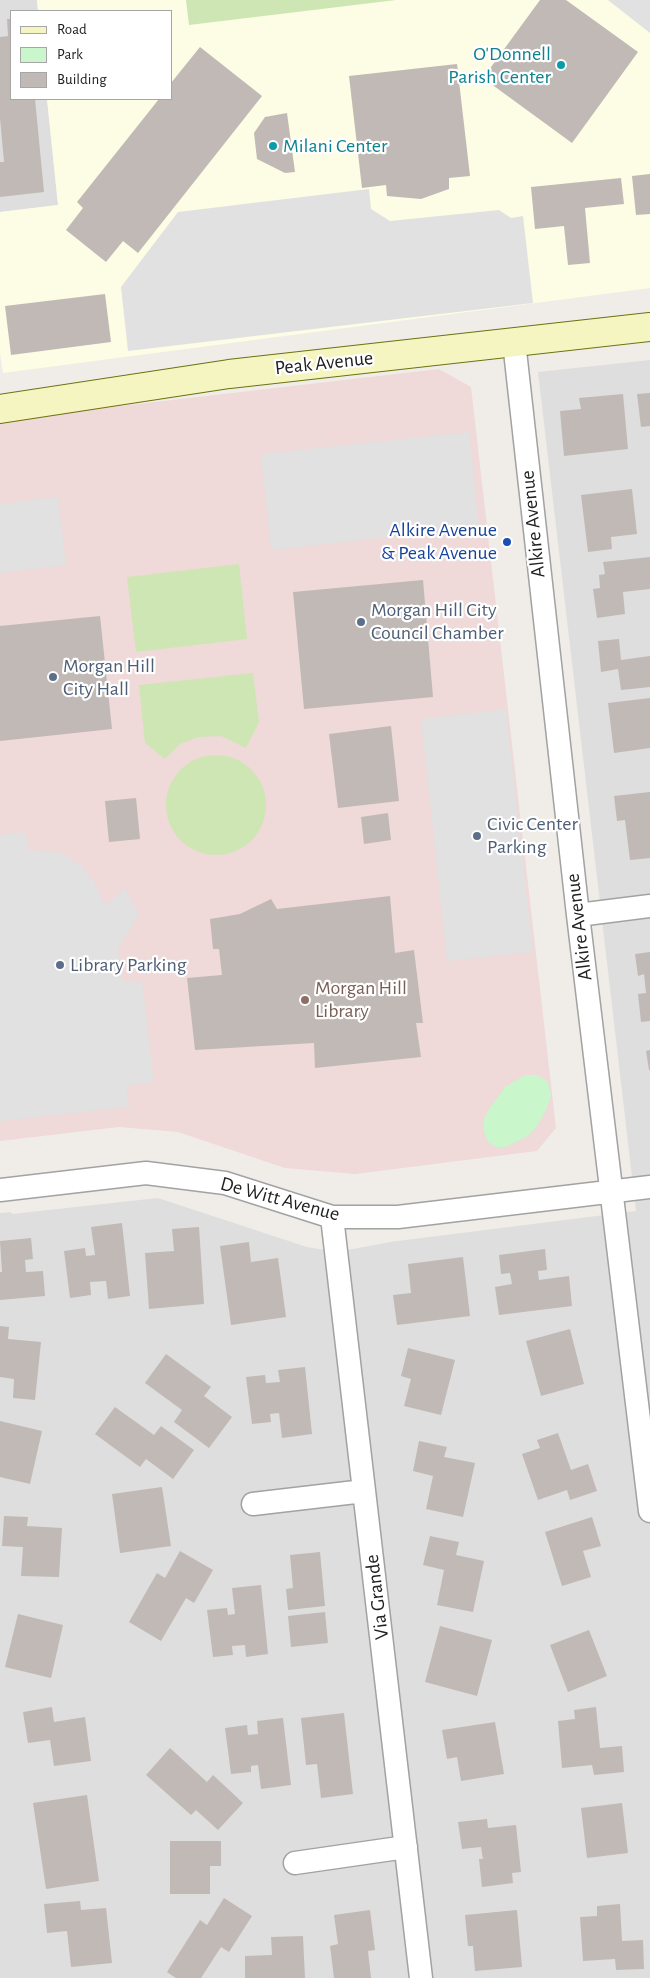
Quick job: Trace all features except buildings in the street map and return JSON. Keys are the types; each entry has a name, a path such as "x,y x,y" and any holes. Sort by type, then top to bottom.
{"street":[{"name":"Peak Avenue","path":"0,409 229,374 650,327"},
{"name":"Alkire Avenue","path":"514,342 578,916 650,1511"},
{"path":"578,916 650,906"},
{"name":"De Witt Avenue","path":"0,1190 146,1173 225,1183 332,1217 398,1217 650,1187"},
{"name":"Via Grande","path":"332,1217 421,1978"},
{"path":"253,1504 364,1491"},
{"path":"295,1863 406,1847"}],"shaded area":[{"path":"0,0 37,0 38,10 10,10 10,100 47,100 58,205 0,212"},
{"path":"37,0 650,0 650,288 3,373 0,353 0,212 58,205 47,100 172,100 172,10 38,10"},
{"path":"608,0 650,0 650,33"},
{"path":"369,189 371,209 390,221 499,210 511,218 523,216 533,303 128,351 121,287 178,212"},
{"path":"650,360 650,1978 0,1978 0,1213 11,1212 12,1214 158,1198 307,1247 337,1252 390,1242 636,1211 538,372"},
{"path":"439,369 471,387 556,1128 537,1151 355,1174 285,1168 178,1132 119,1127 0,1141 0,420"},
{"path":"469,432 479,527 271,550 261,454"},
{"path":"58,497 66,565 0,573 0,504"},
{"name":"Civic Center Parking","path":"506,709 533,952 447,961 421,719"},
{"name":"Library Parking","path":"26,832 28,850 62,853 82,866 93,880 104,903 109,903 124,888 139,914 118,949 123,982 142,981 154,1082 126,1086 129,1107 0,1121 0,835"}],"green space":[{"path":"186,0 396,0 189,25"},
{"path":"239,564 247,639 136,652 127,577"},
{"path":"253,673 259,722 246,748 221,736 199,737 180,744 165,759 145,743 139,685"},
{"path":"216,755 235,759 251,770 262,786 266,805 262,824 251,840 235,851 216,855 197,851 181,840 170,824 166,805 170,786 181,770 197,759"},
{"path":"525,1075 538,1075 548,1082 551,1095 546,1110 536,1128 526,1137 505,1147 496,1147 488,1142 484,1132 484,1119 505,1087"}],"place":[{"name":"O'Donnell Parish Center","path":"561,65"},
{"name":"Milani Center","path":"273,146"},
{"name":"Alkire Avenue & Peak Avenue","path":"507,542"},
{"name":"Morgan Hill City Council Chamber","path":"361,622"},
{"name":"Morgan Hill City Hall","path":"53,677"},
{"name":"Civic Center Parking","path":"477,836"},
{"name":"Library Parking","path":"60,965"},
{"name":"Morgan Hill Library","path":"305,1000"}]}
